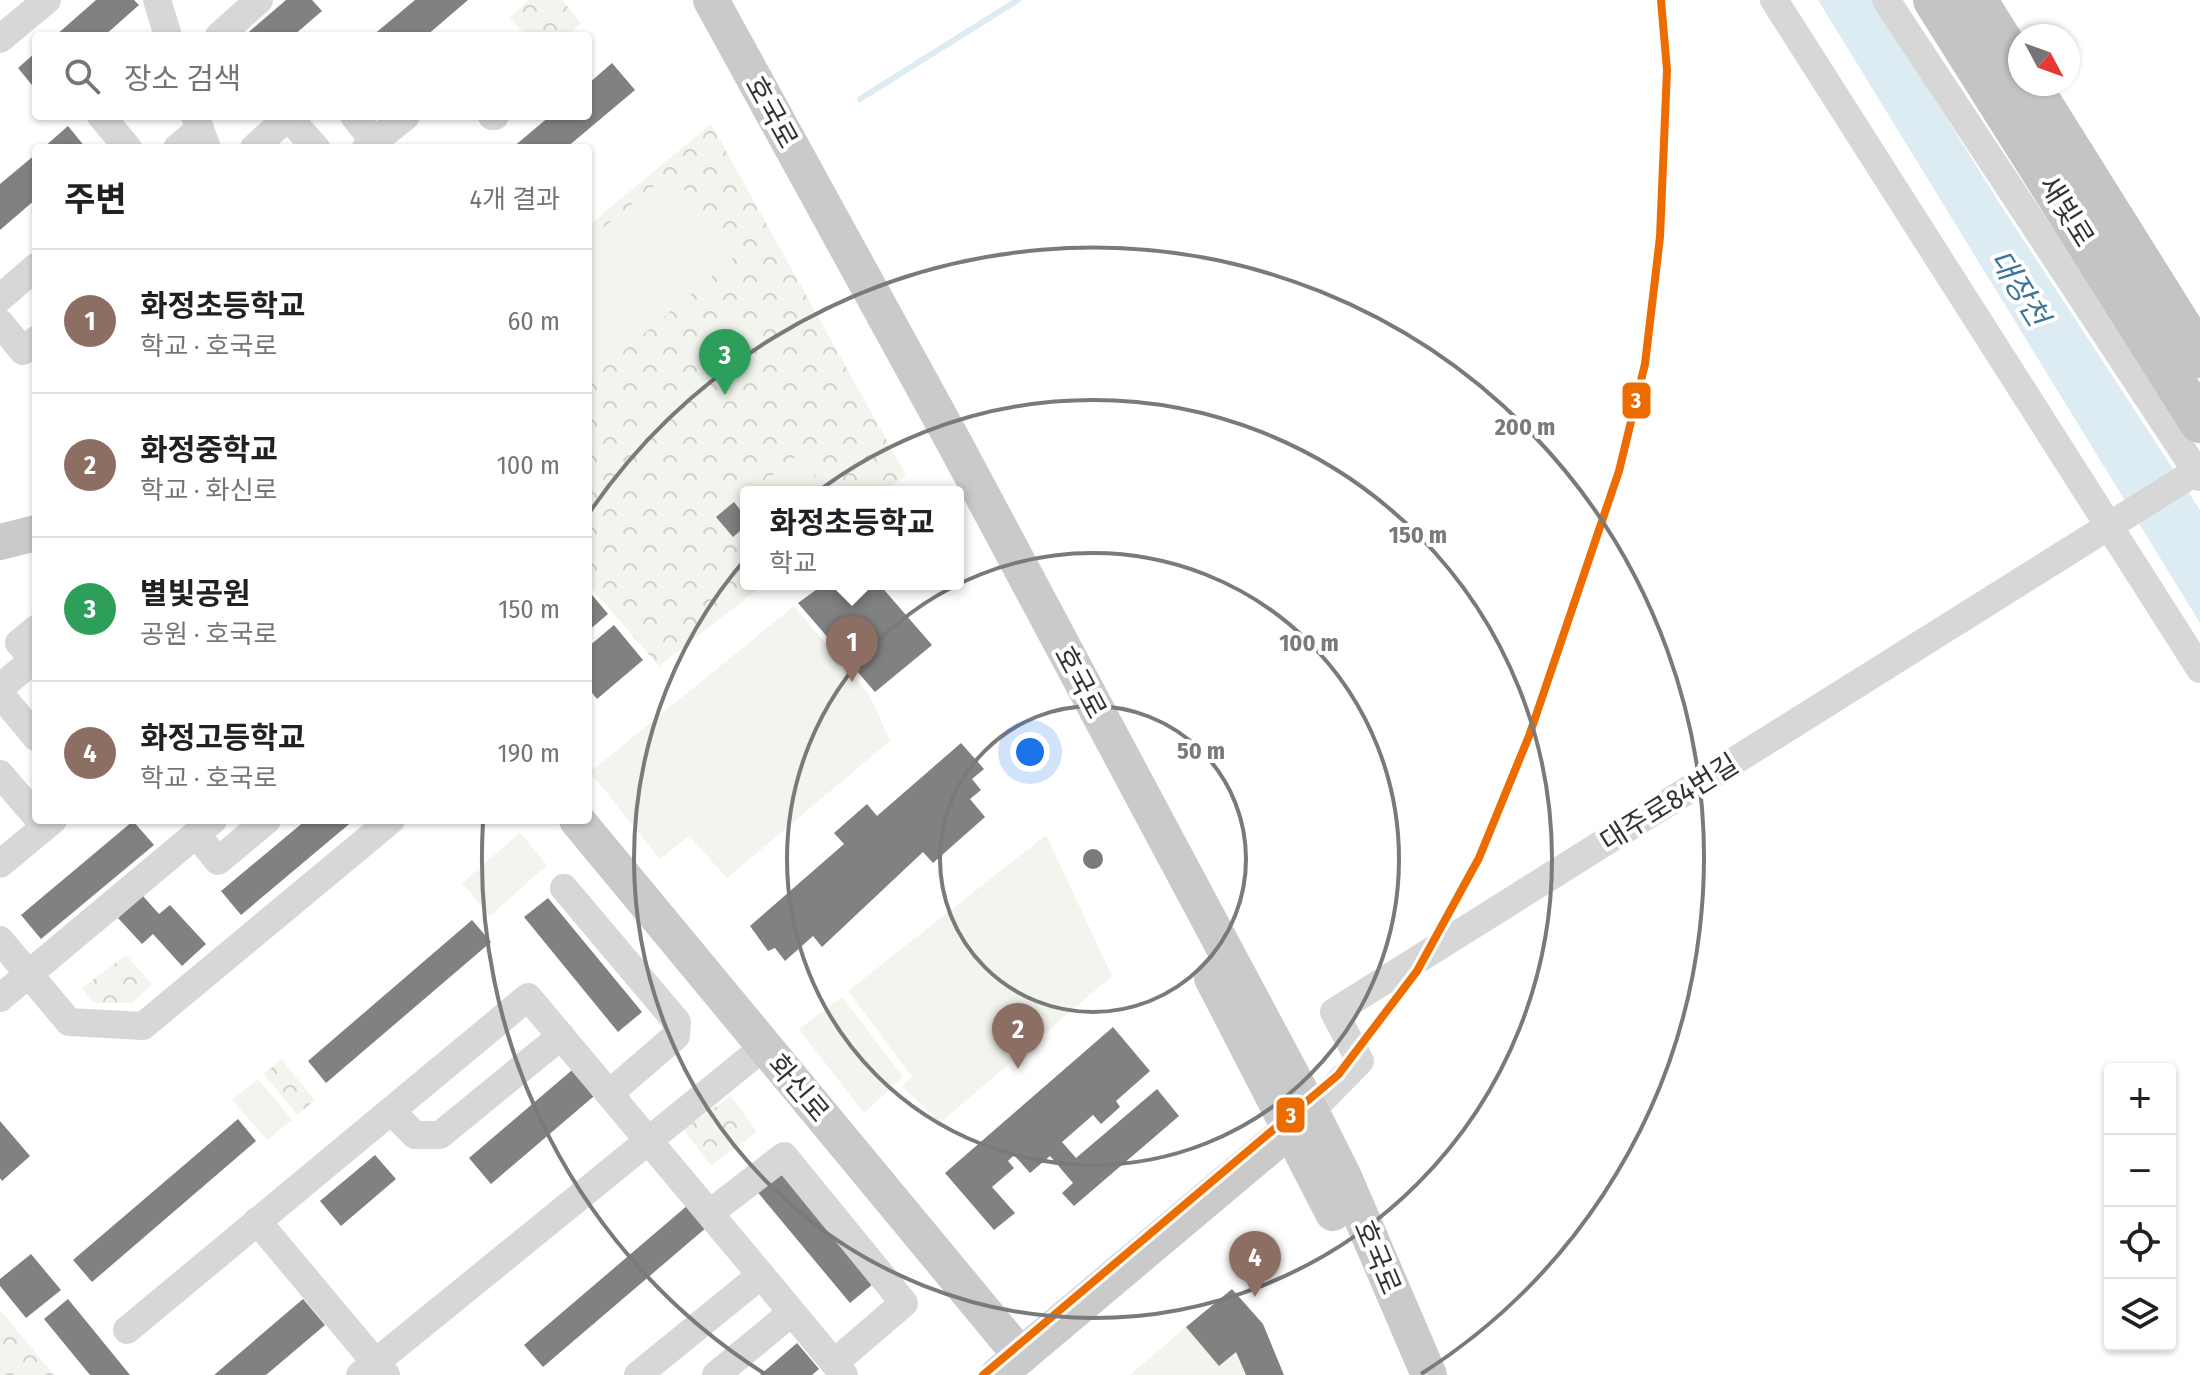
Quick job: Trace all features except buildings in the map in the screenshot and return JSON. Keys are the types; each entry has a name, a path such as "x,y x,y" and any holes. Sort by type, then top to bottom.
{"highway":[{"name":"새빛로","path":"1934,0 2200,422"},
{"path":"1976,0 2008,51"},
{"name":"새빛로","path":"2037,96 2200,357"}],"main road":[{"name":"호국로","path":"687,0 957,486"},
{"name":"호국로","path":"711,0 957,448 1301,1120 1321,1187 1403,1375"},
{"name":"호국로","path":"964,500 1301,1120 1344,1177 1429,1375"},
{"path":"0,542 32,534"},
{"name":"화신로","path":"580,824 765,1046 1010,1366"},
{"path":"1010,1366 1301,1120"}],"street":[{"path":"157,0 167,32"},
{"path":"223,32 259,0"},
{"path":"1774,0 2200,669"},
{"path":"1886,0 2199,472 2111,525"},
{"path":"0,39 34,4"},
{"path":"104,120 125,144"},
{"path":"258,144 285,120"},
{"path":"292,120 313,144"},
{"path":"356,120 370,144 401,120"},
{"path":"183,144 201,131"},
{"path":"0,298 32,270"},
{"path":"0,323 23,351 32,343"},
{"name":"대주로84번길","path":"1301,1120 1360,1061 1334,1012 2111,525"},
{"path":"32,632 19,643 32,657"},
{"path":"0,688 32,662"},
{"path":"0,694 32,732"},
{"path":"0,774 32,809"},
{"path":"0,862 40,824"},
{"path":"0,998 205,827 218,861 262,824"},
{"path":"0,940 69,1022 143,1026 386,824"},
{"path":"564,888 677,1022 676,1036 610,1093"},
{"path":"127,1330 528,997 839,1369 904,1303 784,1156 710,1213"},
{"path":"391,1111 415,1135 440,1135 561,1036"},
{"path":"257,1221 374,1371 648,1137 765,1046"},
{"path":"638,1375 761,1275"},
{"path":"716,1375 791,1313"}],"green space":[{"path":"529,0 562,0 581,23 571,32 522,32 510,18"},
{"path":"711,124 906,475 891,486 740,486 740,590 757,590 659,666 592,589 592,223"},
{"path":"670,173 739,253 606,366 592,350 592,237"},
{"path":"798,455 822,486 759,486"},
{"path":"794,606 870,696 890,741 727,878 689,836 660,859 592,774 592,770"},
{"path":"520,833 547,865 490,916 462,883"},
{"path":"1046,835 1112,976 940,1123 902,1086 912,1077 848,991"},
{"path":"126,955 152,984 132,1003 94,1003 82,988"},
{"path":"842,997 903,1077 864,1113 799,1029"},
{"path":"281,1059 315,1100 297,1115 264,1074"},
{"path":"258,1079 292,1120 267,1140 232,1100"},
{"path":"731,1096 757,1132 711,1166 683,1129"},
{"path":"0,1310 54,1375 0,1375"},
{"path":"1186,1327 1236,1352 1246,1375 1130,1375"}],"water":[{"name":"대장천","path":"1818,0 1873,0 2000,204 2200,510 2200,623"}],"waterway":[{"path":"860,99 1018,0"}],"transit line":[{"name":"3","path":"983,1375 1338,1075 1417,971 1479,858 1529,736 1619,471 1645,364 1660,237 1667,70 1661,0"}],"place":[{"name":"별빛공원","path":"725,395"},
{"name":"화정초등학교","path":"852,682"},
{"name":"화정중학교","path":"1018,1069"},
{"name":"화정고등학교","path":"1255,1297"}]}
